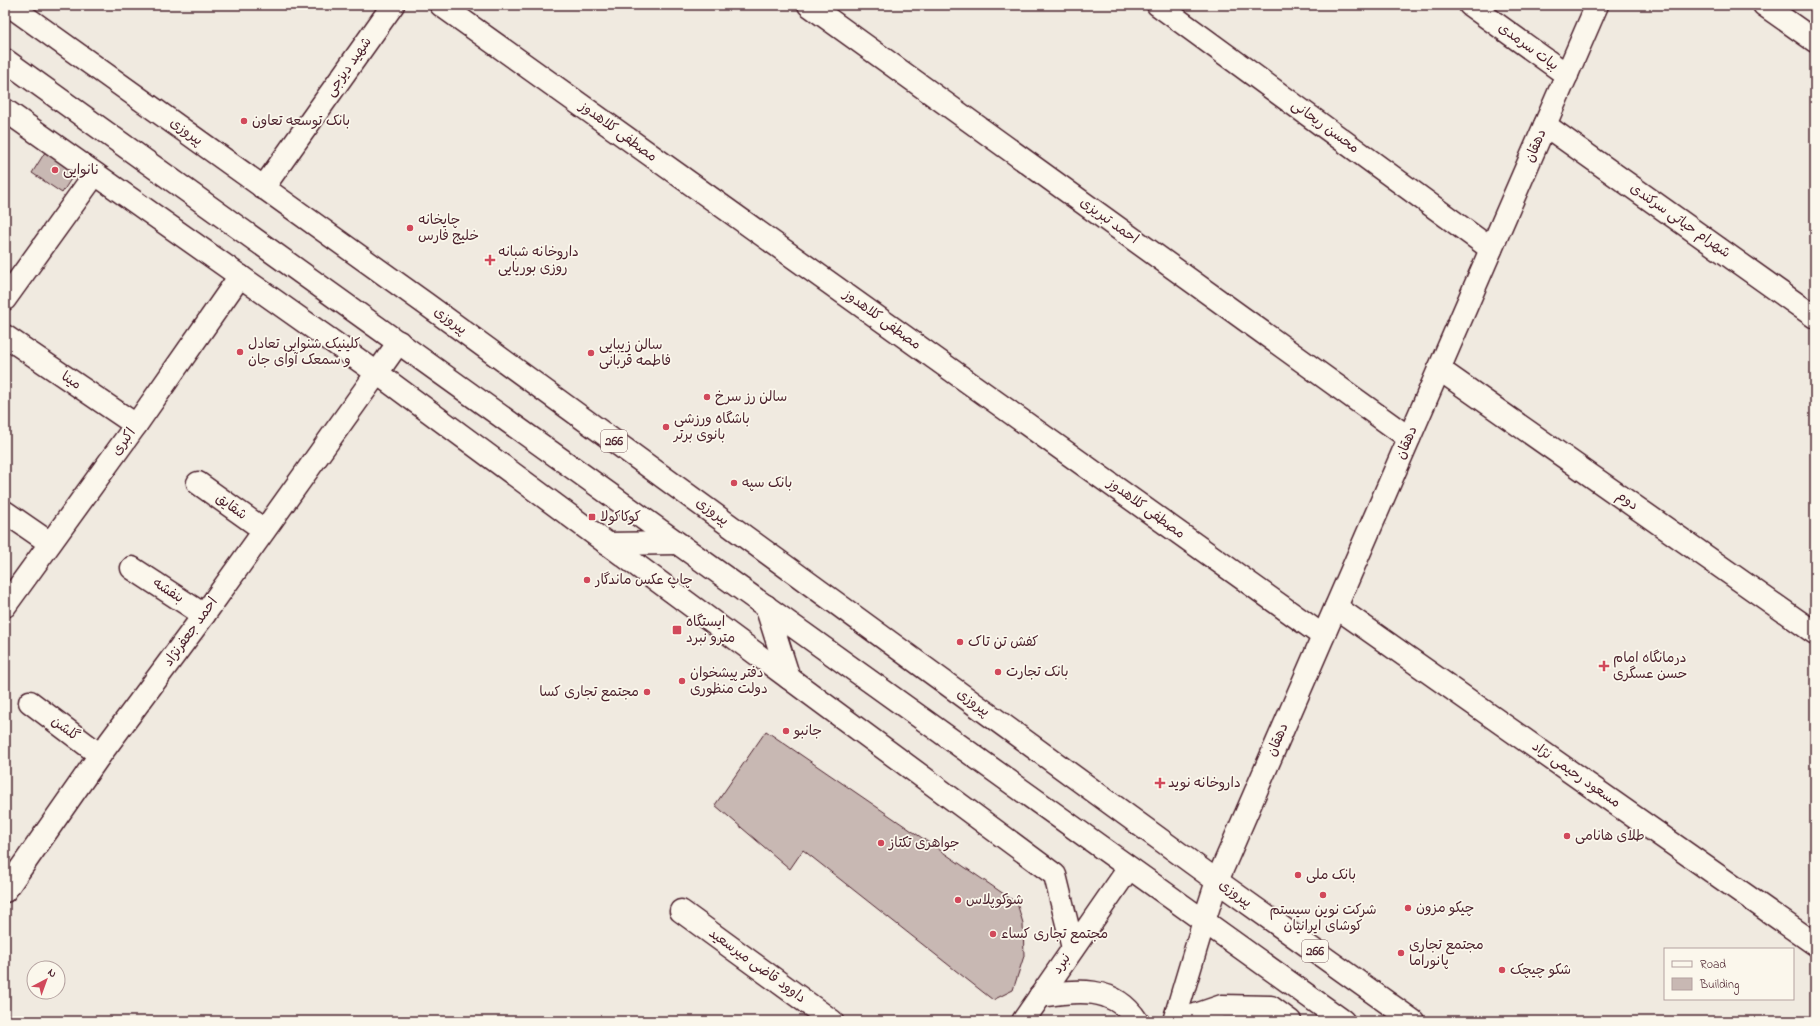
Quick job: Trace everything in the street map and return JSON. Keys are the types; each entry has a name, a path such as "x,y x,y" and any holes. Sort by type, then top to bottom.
{"main road":[{"name":"پیروزی","path":"9,5 426,304 1217,881 1413,1021"},
{"name":"شهید دیزجی","path":"263,188 393,5"},
{"name":"مصطفی کلاهدوز","path":"441,5 1323,636"},
{"name":"احمد تبریزی","path":"809,5 1409,438"},
{"name":"محسن ریحانی","path":"1158,5 1491,249"},
{"name":"بیات سرمدی","path":"1470,5 1567,75"},
{"name":"دهقان","path":"1174,1021 1217,881 1597,5"},
{"path":"1764,5 1815,41"},
{"path":"5,60 1343,1021"},
{"path":"5,110 377,373 1055,875 1073,948"},
{"name":"شهرام حیاتی سرکندی","path":"1545,125 1815,316"},
{"path":"5,299 95,174"},
{"name":"اکبری","path":"5,606 136,426 240,276"},
{"name":"مینا","path":"5,336 136,426"},
{"name":"احمد جعفرنژاد","path":"5,891 100,755 204,615 399,342"},
{"name":"دوم","path":"1439,369 1815,633"},
{"name":"شقایق","path":"198,483 264,530"},
{"path":"5,512 50,543"},
{"path":"607,544 677,542"},
{"name":"بنفشه","path":"132,568 204,615"},
{"path":"766,606 790,678"},
{"name":"مسعود رحیمی نژاد","path":"1336,607 1815,944"},
{"name":"گلشن","path":"30,702 100,755"},
{"name":"نبرد","path":"1023,1021 1129,868"},
{"name":"داوود قاضی میرسعید","path":"681,911 832,1021"},
{"path":"1040,996 1067,992 1089,991 1114,999 1137,1021"},
{"path":"1178,1021 1222,1006 1271,1007 1290,1021"}],"building":[{"name":"نانوایی","path":"47,149 78,168 62,193 32,173"},
{"path":"766,731 1017,903 1023,923 1024,956 1013,990 993,1000 803,850 790,869 715,805"}],"place":[{"name":"بانک توسعه تعاون","path":"244,121"},
{"name":"نانوایی","path":"55,170"},
{"name":"چایخانه خلیج فارس","path":"410,228"},
{"name":"داروخانه شبانه روزی بوریایی","path":"490,260"},
{"name":"کلینیک شنوایی تعادل و سمعک آوای جان","path":"240,352"},
{"name":"سالن زیبایی فاطمه قربانی","path":"591,353"},
{"name":"سالن رز سرخ","path":"707,397"},
{"name":"باشگاه ورزشی بانوی برتر","path":"666,427"},
{"name":"بانک سپه","path":"734,483"},
{"name":"کوکاکولا","path":"592,517"},
{"name":"چاپ عکس ماندگار","path":"587,580"},
{"name":"ایستگاه مترو نبرد","path":"677,630"},
{"name":"کفش تن تاک","path":"960,642"},
{"name":"درمانگاه امام حسن عسگری","path":"1604,666"},
{"name":"بانک تجارت","path":"998,672"},
{"name":"دفتر پیشخوان دولت‌ منظوری","path":"682,681"},
{"name":"مجتمع تجاری کسا","path":"647,692"},
{"name":"جانبو","path":"786,731"},
{"name":"داروخانه نوید","path":"1160,783"},
{"name":"طلای هانامی","path":"1567,836"},
{"name":"جواهری تکتاز","path":"881,843"},
{"name":"بانک ملی","path":"1298,875"},
{"name":"شرکت نوین سیستم کوشای ایرانیان","path":"1323,895"},
{"name":"شوكوپلاس","path":"958,900"},
{"name":"چیکو مزون","path":"1408,908"},
{"name":"مجتمع تجاری کساء","path":"993,934"},
{"name":"مجتمع تجاری پانوراما","path":"1401,953"},
{"name":"شکو چیچک","path":"1502,970"}]}
